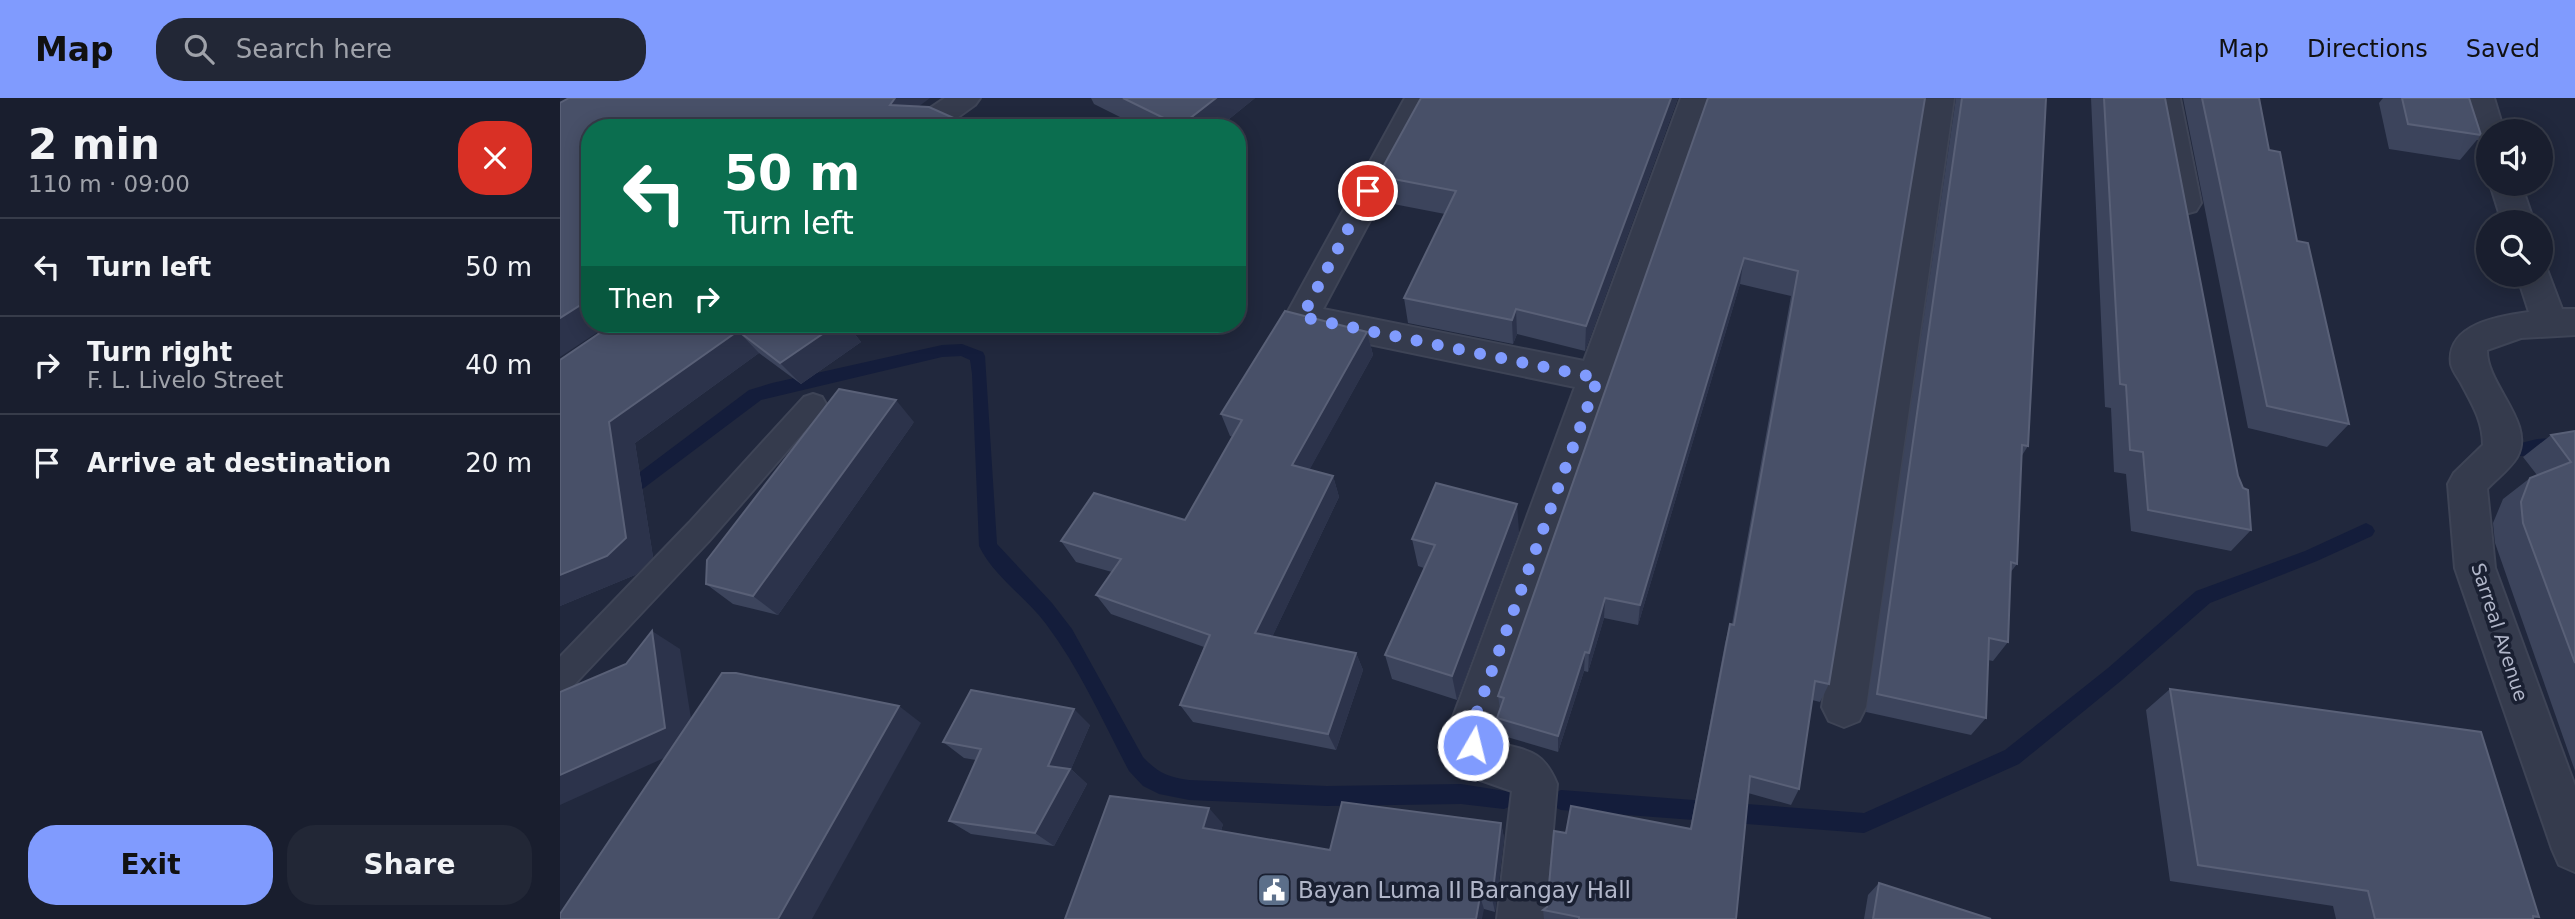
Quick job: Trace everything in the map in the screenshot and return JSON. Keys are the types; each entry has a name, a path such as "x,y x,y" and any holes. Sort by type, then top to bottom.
{"street":[{"path":"935,119 965,98"},
{"path":"1420,98 1302,317 1598,378"},
{"path":"1521,919 1535,784 1524,772 1485,761 1473,745 1474,720 1696,98"},
{"path":"1844,707 1939,98"},
{"path":"2165,98 2190,231"},
{"path":"2479,98 2485,119"},
{"path":"2541,287 2562,322"},
{"name":"Sarreal Avenue","path":"2562,322 2488,332 2470,344 2469,365 2501,425 2502,450 2467,484 2475,568 2575,849"}],"lane":[{"path":"560,678 699,532 813,404"}],"building":[{"path":"569,98 895,98 890,105 929,107 956,119 581,119 581,305 560,318 560,103"},
{"path":"1123,98 1216,98 1189,119 1166,119"},
{"path":"1421,98 1671,98 1586,326 1516,309 1512,320 1404,298 1456,191 1378,176"},
{"path":"1708,98 1925,98 1829,684 1815,681 1799,789 1750,776 1736,919 1579,919 1543,910 1547,907 1554,831 1566,833 1571,806 1691,829 1730,624 1734,625 1798,271 1744,258 1640,605 1605,598 1589,653 1585,652 1558,736 1497,718 1504,698 1498,696"},
{"path":"1962,98 2046,98 2028,446 2022,445 2017,564 2011,562 2008,642 1989,638 1986,718 1877,694"},
{"path":"2104,98 2165,98 2238,476 2243,488 2248,490 2251,530 2148,510 2143,452 2130,450 2126,385 2120,384"},
{"path":"2202,98 2259,98 2269,150 2280,152 2297,241 2308,243 2349,424 2267,406"},
{"path":"2402,98 2469,98 2476,120 2476,134 2408,124"},
{"path":"1285,311 1367,332 1292,465 1333,476 1255,633 1356,653 1328,734 1180,705 1210,635 1096,595 1121,559 1061,541 1094,493 1185,520 1242,420 1221,414"},
{"path":"600,333 735,333 609,422 626,538 607,556 560,575 560,360"},
{"path":"741,333 824,333 780,363"},
{"path":"839,389 896,400 753,596 706,584 707,560"},
{"path":"2575,431 2575,663 2523,523 2521,502 2530,478 2571,462 2551,435"},
{"path":"1436,483 1517,504 1452,676 1385,655 1435,545 1412,539"},
{"path":"652,631 665,728 560,775 560,692 626,664"},
{"path":"722,673 736,673 899,706 778,919 560,919 560,914"},
{"path":"2170,689 2481,732 2539,917 2375,919 2368,891 2198,865"},
{"path":"971,690 1074,709 1048,766 1070,769 1035,833 949,821 981,749 943,742"},
{"path":"1110,796 1209,808 1203,828 1330,850 1342,802 1501,823 1492,899 1480,896 1476,919 1065,919"},
{"path":"1879,883 1991,919 1873,919"}],"waterway":[{"path":"622,495 755,395 942,351 962,350 977,356 980,374 988,546 1065,635 1136,764 1150,779 1166,787 1189,790 1327,796 1461,794 1504,799"},
{"path":"2515,451 2537,446 2575,444"},
{"path":"1561,800 1864,823 2012,757 2115,674 2203,597 2311,556 2366,531"}],"place":[{"name":"Bayan Luma II Barangay Hall","path":"1274,890"}],"route":[{"path":"1368,191 1302,317 1598,378 1474,720 1473,745"}]}
